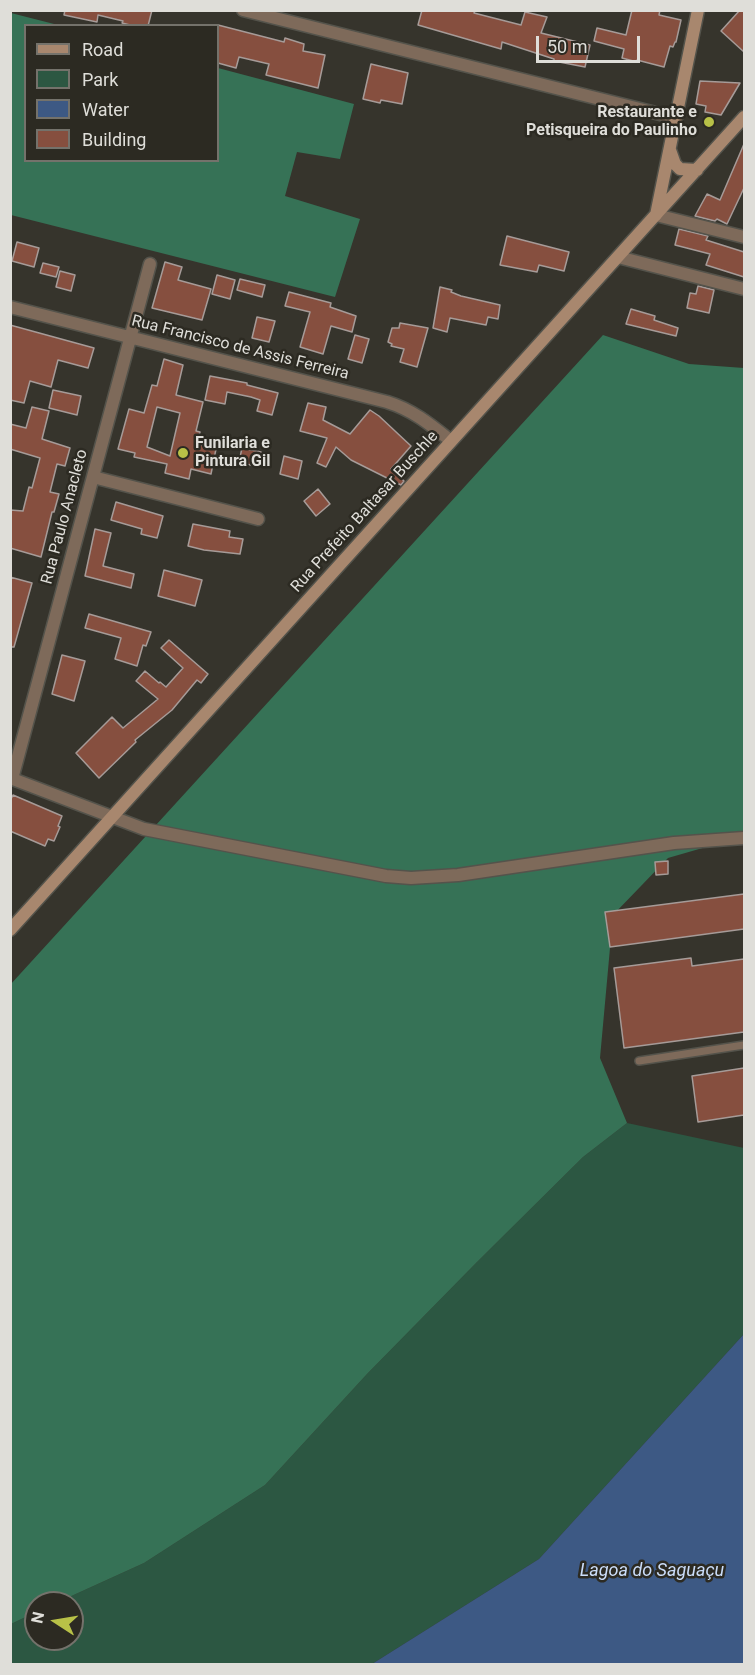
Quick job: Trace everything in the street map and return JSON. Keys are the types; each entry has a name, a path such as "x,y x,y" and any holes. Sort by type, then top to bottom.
{"main road":[{"path":"656,215 698,10"},
{"name":"Rua Prefeito Baltasar Buschle","path":"10,930 744,117"},
{"path":"669,149 675,164 680,169 697,170"}],"street":[{"path":"243,10 676,118"},
{"path":"656,215 744,237"},
{"path":"618,257 744,289"},
{"name":"Rua Paulo Anacleto","path":"11,779 150,264"},
{"name":"Rua Francisco de Assis Ferreira","path":"10,307 405,407 451,441"},
{"path":"93,477 258,519"},
{"path":"11,779 111,818 170,836 386,876 411,878 458,875 674,843 744,838"}],"lane":[{"path":"639,1060 744,1045"}],"green space":[{"path":"11,13 54,24 24,24 24,162 219,162 219,68 354,104 340,159 297,152 285,196 360,219 335,297 11,215"},
{"path":"603,335 689,364 744,368 744,836 668,858 613,915 600,1058 627,1123 583,1157 477,1262 367,1374 265,1485 144,1563 82,1591 24,1591 24,1618 11,1624 10,985"},
{"path":"627,1123 744,1148 744,1334 539,1559 372,1664 11,1664 11,1624 24,1618 24,1651 84,1651 82,1591 144,1563 265,1485 367,1374 583,1157"}],"water":[{"name":"Lagoa do Saguaçu","path":"744,1334 744,1664 372,1664 539,1559"}],"building":[{"path":"65,10 152,10 148,24 126,24 122,23 123,21 98,15 97,22 64,15"},
{"path":"422,10 475,10 474,13 521,25 525,12 547,17 541,33 590,45 585,67 554,61 554,59 502,42 501,49 418,25"},
{"path":"632,10 660,10 659,15 681,20 676,42 673,47 670,46 664,67 622,58 624,49 594,41 597,28 626,35"},
{"path":"740,10 744,10 744,52 721,31"},
{"path":"219,25 284,42 285,38 304,44 303,51 325,55 318,88 266,75 269,64 239,57 236,68 219,63"},
{"path":"371,64 408,73 402,104 381,100 380,103 363,99"},
{"path":"700,81 740,83 721,115 705,112 706,106 696,104"},
{"path":"744,144 744,188 727,224 717,219 715,221 695,216 707,194 720,200"},
{"path":"679,229 708,236 706,240 744,252 744,277 706,265 710,254 675,245"},
{"path":"507,236 569,252 564,271 539,265 537,272 500,265"},
{"path":"17,242 39,248 34,267 12,261"},
{"path":"165,262 182,267 178,280 211,289 202,320 152,308"},
{"path":"43,263 59,267 56,277 40,273"},
{"path":"60,271 75,275 71,291 56,287"},
{"path":"217,275 235,280 230,299 212,294"},
{"path":"240,279 265,285 262,297 237,290"},
{"path":"698,286 714,290 709,313 687,308 690,293 696,294"},
{"path":"440,287 452,290 451,292 461,296 500,305 498,319 488,317 486,325 450,318 447,332 433,328"},
{"path":"289,292 331,303 330,307 356,316 352,332 331,326 323,354 300,347 310,312 285,306"},
{"path":"631,309 655,316 654,320 678,328 676,336 626,324"},
{"path":"257,317 275,321 269,342 252,338"},
{"path":"400,323 428,328 417,367 400,362 404,349 391,346 392,344 388,342 392,328 399,328"},
{"path":"10,325 94,348 88,368 58,360 51,387 30,381 24,403 10,400"},
{"path":"355,335 369,339 362,363 348,359"},
{"path":"164,359 183,365 176,395 203,402 196,431 200,432 197,444 216,449 211,474 191,469 189,479 165,473 167,464 134,457 135,453 118,449 129,409 144,413 152,385 157,386","holes":["157,407 180,413 170,456 147,447"]},
{"path":"210,376 247,383 247,385 278,393 272,415 257,411 260,400 251,397 227,392 225,404 205,400"},
{"path":"53,390 81,396 77,415 49,408"},
{"path":"308,403 326,407 323,420 350,434 370,410 379,416 411,446 391,469 404,481 401,485 351,460 336,447 326,467 317,463 327,438 300,431"},
{"path":"32,407 49,411 42,439 70,448 65,466 57,464 50,492 59,494 41,557 10,548 10,510 23,511 40,458 10,449 10,424 26,428"},
{"path":"242,448 261,452 258,467 239,462"},
{"path":"284,456 302,461 298,479 280,474"},
{"path":"318,489 330,504 316,516 304,501"},
{"path":"116,502 163,516 157,538 141,534 142,529 111,520"},
{"path":"193,524 230,531 229,537 243,539 240,554 188,546"},
{"path":"95,529 111,533 103,566 134,574 131,588 85,576"},
{"path":"164,570 202,580 195,606 158,596"},
{"path":"10,577 32,583 14,647 10,647"},
{"path":"89,614 151,632 146,646 143,645 137,666 115,659 121,638 85,628"},
{"path":"169,640 208,674 201,683 197,680 172,710 135,740 136,742 99,778 76,753 112,717 123,728 158,699 136,681 145,671 166,687 183,668 161,648"},
{"path":"62,655 85,661 74,701 52,694"},
{"path":"13,795 62,816 54,841 48,839 45,846 10,831 10,801"},
{"path":"668,861 668,874 656,875 655,862"},
{"path":"744,894 744,929 610,947 605,912"},
{"path":"691,958 692,966 744,959 744,1032 624,1048 614,968"},
{"path":"744,1068 744,1115 698,1122 692,1076"}],"place":[{"name":"Restaurante e Petisqueira do Paulinho","path":"709,122"},
{"name":"Funilaria e Pintura Gil","path":"183,453"}]}
